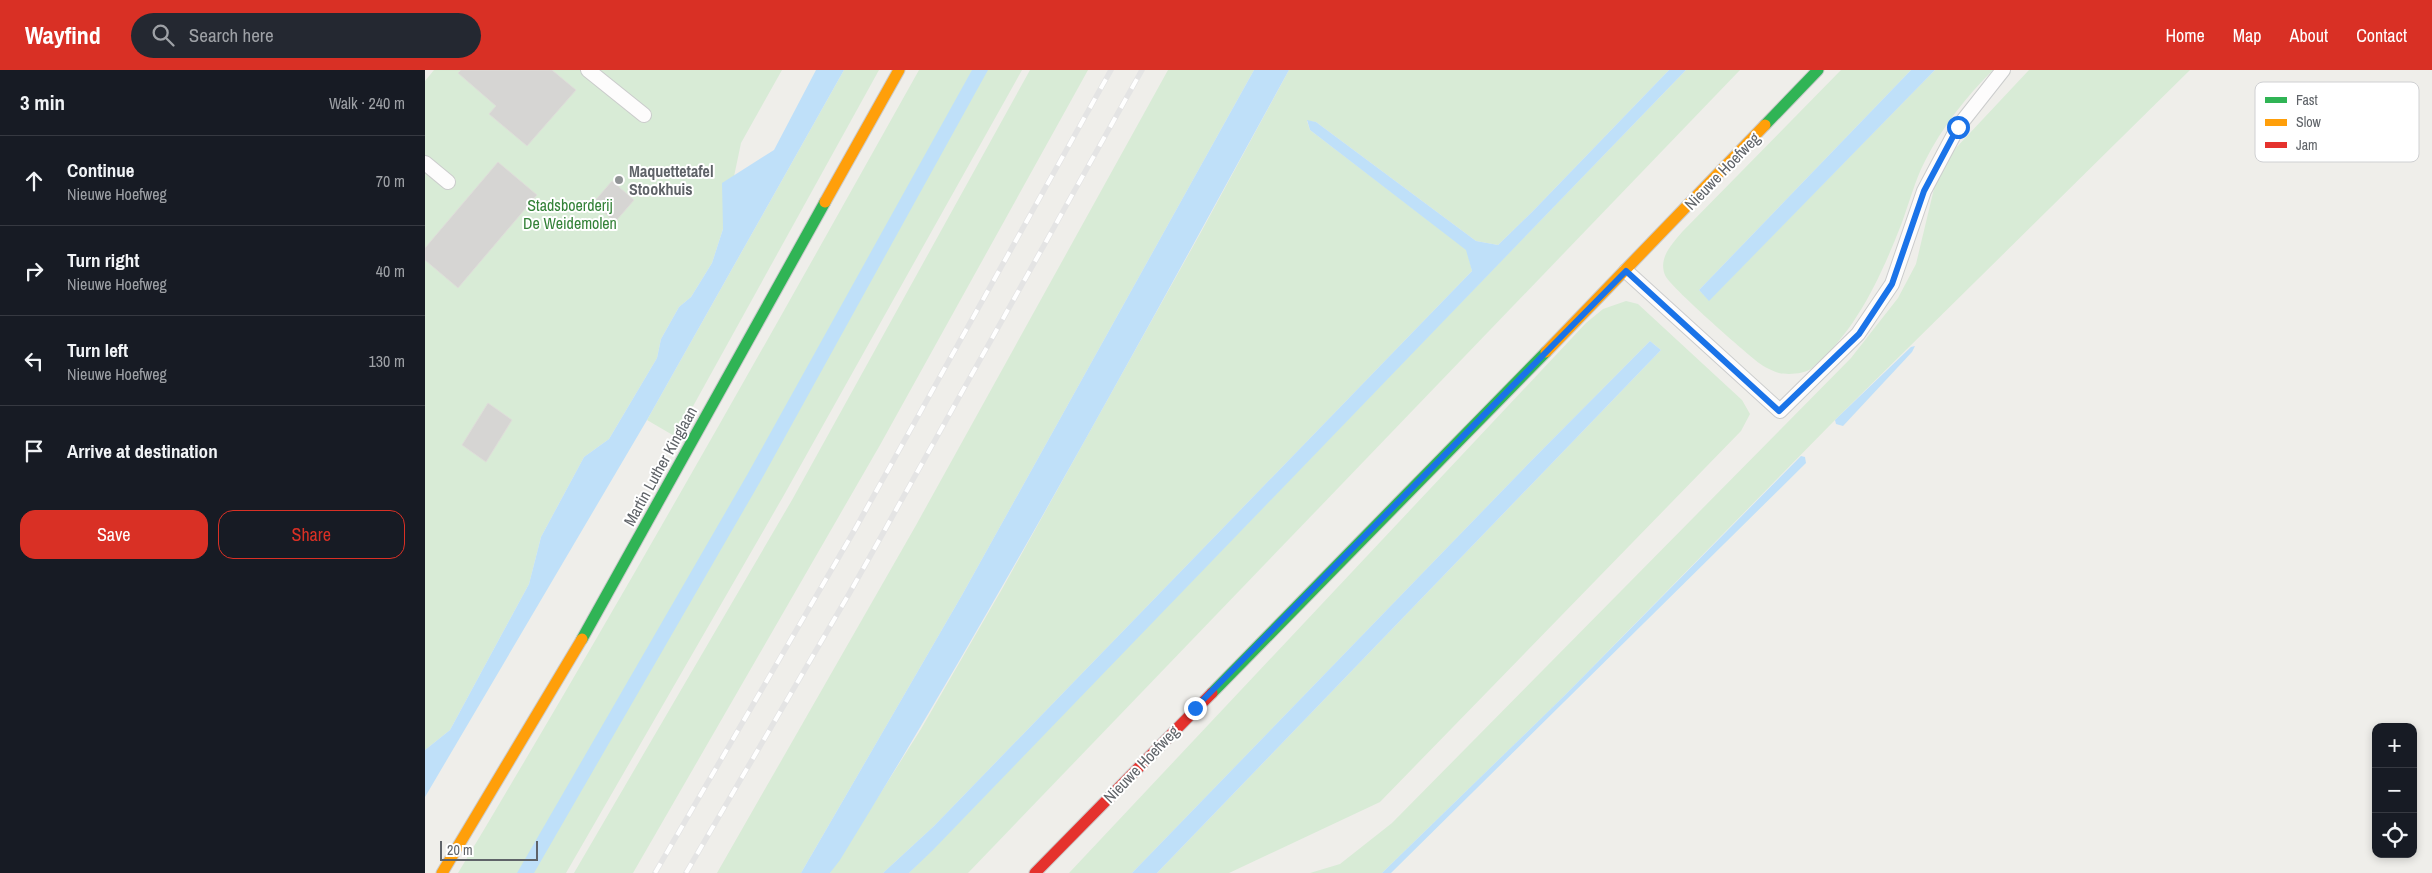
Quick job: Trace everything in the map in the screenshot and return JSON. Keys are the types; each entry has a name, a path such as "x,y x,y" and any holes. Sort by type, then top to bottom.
{"main road":[{"name":"Martin Luther Kinglaan","path":"442,873 576,650 899,70"},
{"name":"Nieuwe Hoefweg","path":"1035,873 1626,271 1818,70"}],"lane":[{"path":"588,70 644,115"},
{"path":"1626,271 1779,411 1859,334 1892,284 1924,191 1958,127 2003,70"},
{"path":"425,162 448,182"}],"green space":[{"name":"Stadsboerderij De Weidemolen","path":"434,70 782,70 741,143 723,229 712,263 691,297 679,307 661,339 657,358 609,439 584,457 541,537 529,584 450,730 425,750 425,81"},
{"path":"844,70 879,70 676,437 647,420"},
{"path":"919,70 1022,70 784,495 566,873 458,873 576,674"},
{"path":"1030,70 1088,70 880,445 633,873 574,873 792,500"},
{"path":"1168,70 1254,70 962,595 801,873 717,873 915,527"},
{"path":"1289,70 1669,70 1498,245 1476,241 1316,122 1307,121 1310,130 1467,250 1472,271 934,826 883,873 830,873 921,729 1002,589"},
{"path":"1686,70 1740,70 968,873 909,873"},
{"path":"1841,70 1911,70 1699,290 1709,300 1935,70 1993,70 1955,113 1932,148 1918,176 1901,225 1876,283 1842,338 1828,354 1805,372 1796,374 1779,373 1759,363 1693,305 1665,275 1663,263 1667,252 1682,232"},
{"path":"2029,70 2190,70 1835,420 1565,695 1382,873 1310,873 1340,864 1392,823 1851,358 1898,298 1916,264 1938,172 1953,151"},
{"path":"1626,301 1638,304 1742,400 1750,414 1741,431 1380,802 1229,873 1157,873 1661,350 1650,341 1532,460 1132,873 1069,873 1586,323 1603,309"}],"water":[{"path":"816,70 844,70 647,420 425,797 425,750 450,730 529,584 541,537 584,457 609,439 657,358 661,339 679,307 691,297 712,263 723,229 722,183 774,150"},
{"path":"972,70 988,70 760,482 534,873 517,873 747,475"},
{"path":"1254,70 1289,70 1125,369 957,665 899,763 840,860 830,873 801,873 962,595"},
{"path":"1669,70 1686,70 933,850 909,873 883,873 934,826 1472,271 1466,250 1310,130 1307,120 1316,122 1476,241 1498,245"},
{"path":"1911,70 1935,70 1709,301 1699,290"},
{"path":"1650,341 1661,350 1157,873 1132,873 1532,460"},
{"path":"1915,346 1912,352 1843,426 1836,424 1835,420 1911,347"},
{"path":"1801,456 1805,457 1806,463 1391,873 1382,873 1565,695"}],"building":[{"path":"461,70 552,70 576,90 527,146 489,114 496,106 458,73"},
{"path":"498,162 537,195 458,288 425,260 425,248"},
{"path":"612,181 634,200 615,222 593,203"},
{"path":"488,403 512,420 486,462 462,445"}],"railway":[{"path":"655,873 854,531 1111,70"},
{"path":"686,873 849,594 1142,70"}],"traffic: fast":[{"path":"1765,125 1818,70"},
{"path":"582,639 825,202"},
{"path":"1212,693 1546,352"}],"traffic: slow":[{"path":"825,202 899,70"},
{"path":"1546,352 1765,125"},
{"path":"442,873 582,639"}],"traffic: jam":[{"path":"1035,873 1212,693"}],"place":[{"name":"Maquettetafel Stookhuis","path":"619,180"}],"route":[{"path":"1195,708 1626,271 1779,411 1859,334 1892,284 1924,191 1958,127"}]}
